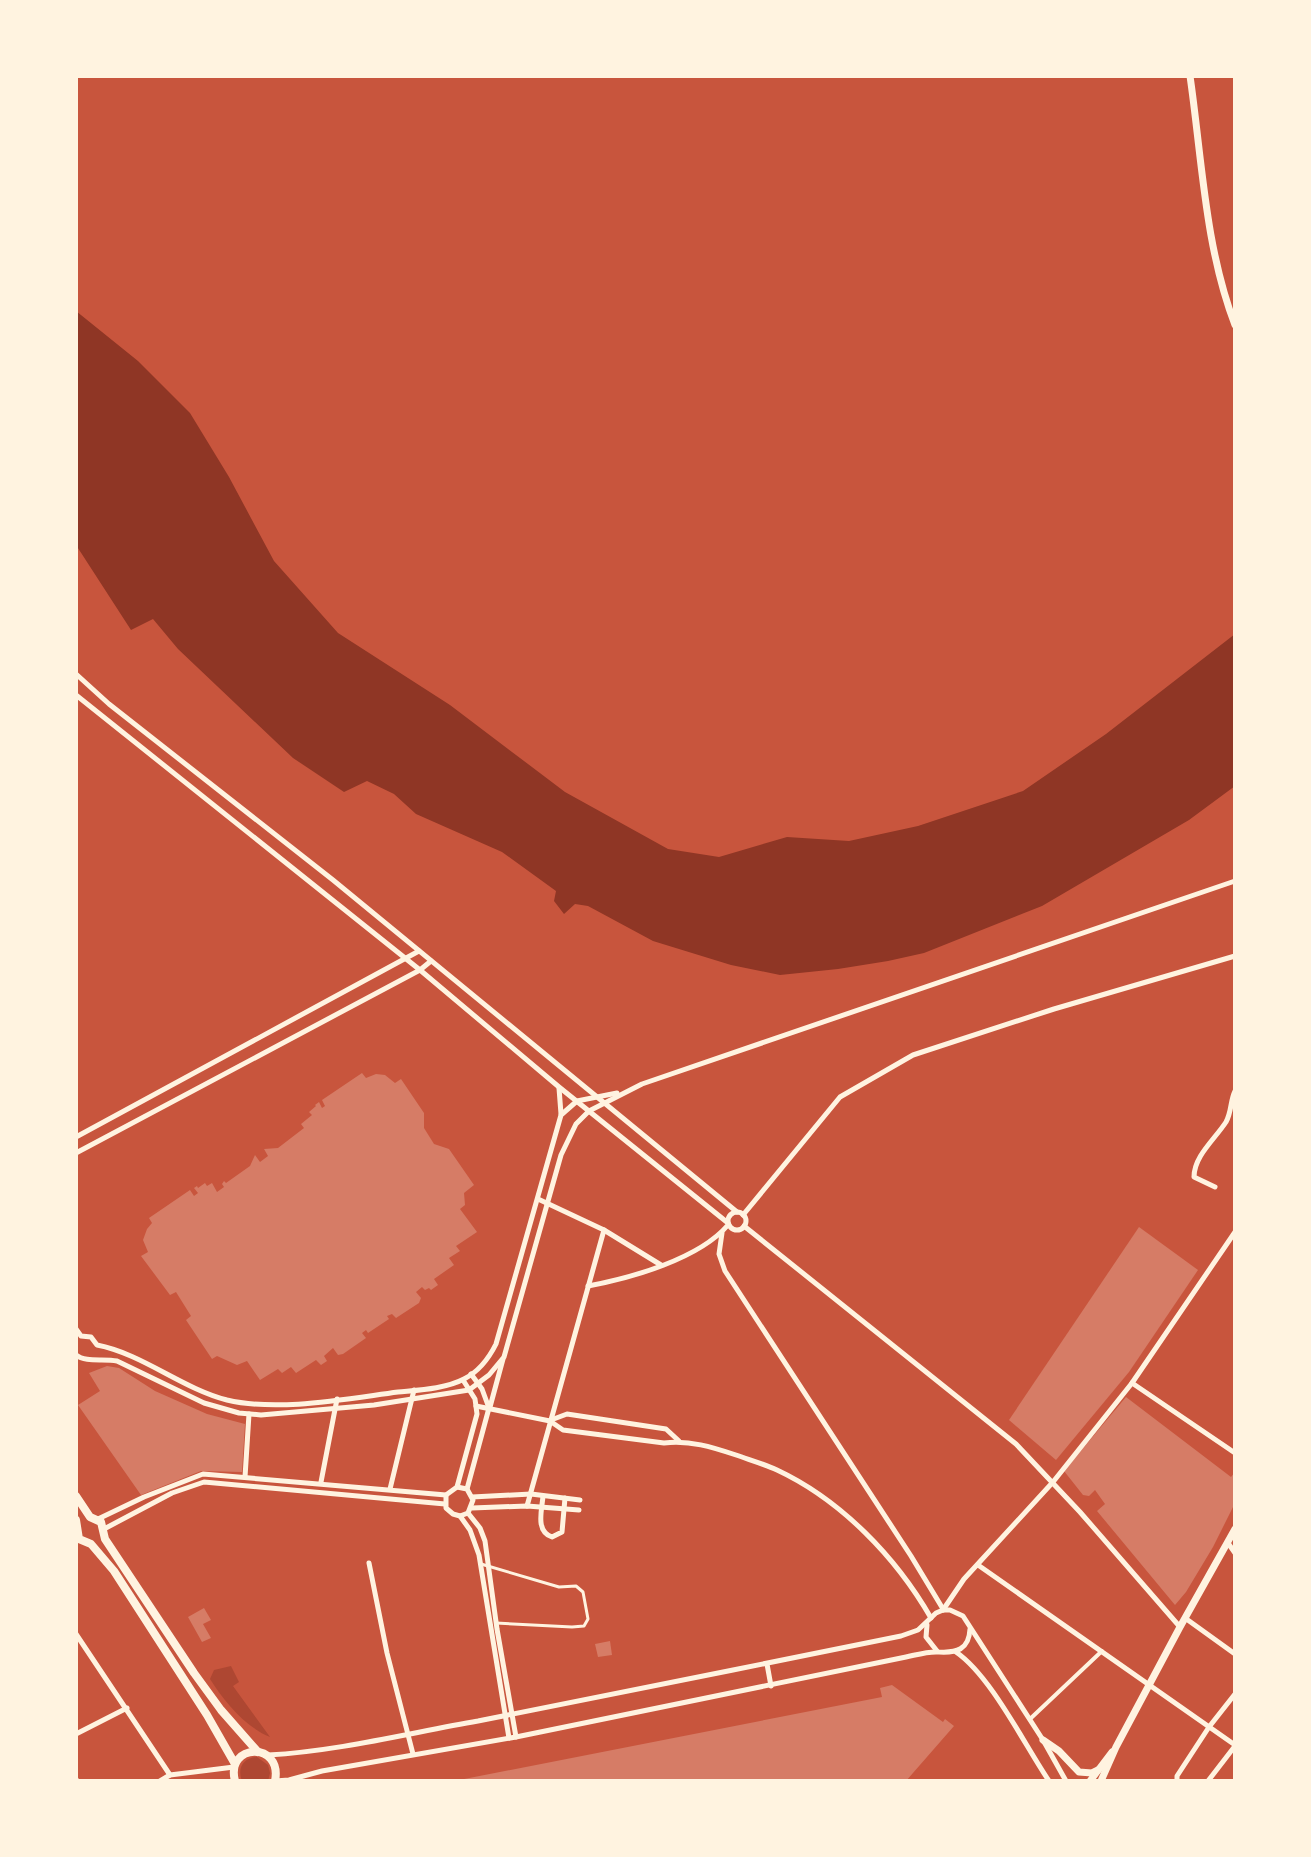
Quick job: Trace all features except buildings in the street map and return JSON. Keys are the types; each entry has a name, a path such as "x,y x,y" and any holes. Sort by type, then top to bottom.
{"main road":[{"path":"76,1496 94,1518 221,1710 276,1769 275,1781"},
{"path":"94,1518 77,1526 79,1539 88,1543 123,1584 207,1715 234,1765 235,1781"},
{"path":"88,1543 100,1540 103,1532"},
{"path":"234,1765 244,1754 262,1753"}],"street":[{"path":"1190,76 1216,257 1226,303 1235,325"},
{"path":"76,674 109,704 419,951 740,1214 745,1220 744,1226"},
{"path":"76,695 420,970 728,1224 736,1230 744,1226"},
{"path":"561,1115 577,1101 622,1093 1235,881"},
{"path":"76,1137 419,951"},
{"path":"943,1610 919,1567 725,1271 719,1254 722,1233 730,1215 740,1214 840,1097 913,1055 1054,1009 1235,956"},
{"path":"76,1153 420,970 431,961"},
{"path":"76,1329 79,1338 91,1337 97,1345 113,1348 223,1399 260,1404 414,1390 463,1380 489,1357 496,1344 561,1115 559,1087"},
{"path":"1215,1187 1194,1177 1194,1168 1225,1124 1235,1091"},
{"path":"467,1489 561,1155 576,1124 589,1111 622,1093"},
{"path":"141,1102 147,1115"},
{"path":"131,1108 139,1120"},
{"path":"538,1199 604,1230 661,1266"},
{"path":"744,1226 1016,1444 1180,1627"},
{"path":"527,1506 604,1230"},
{"path":"262,1753 330,1749 901,1636 943,1610 959,1585 1053,1482 1132,1383 1235,1232"},
{"path":"588,1286 643,1274 722,1233"},
{"path":"91,1359 97,1345"},
{"path":"77,1357 117,1361 204,1403 249,1414 337,1409 469,1390 478,1385 504,1357"},
{"path":"471,1374 489,1408"},
{"path":"94,1518 197,1475 321,1482 446,1495 457,1487 476,1420 476,1406 463,1380"},
{"path":"1132,1383 1235,1453"},
{"path":"390,1489 414,1390"},
{"path":"321,1482 337,1399"},
{"path":"476,1406 550,1421 563,1430 705,1445 777,1469 825,1498 878,1546 909,1583 929,1621 929,1643 938,1652"},
{"path":"245,1477 249,1414"},
{"path":"550,1421 567,1414 666,1429 679,1441"},
{"path":"103,1532 172,1493 199,1483 445,1504"},
{"path":"457,1487 467,1489 472,1497 470,1510 485,1541 508,1715"},
{"path":"472,1497 531,1494 580,1500"},
{"path":"446,1495 445,1504 449,1512 460,1516 470,1530 480,1564 513,1737"},
{"path":"543,1496 541,1528 545,1535 552,1537 562,1532 565,1498"},
{"path":"460,1516 470,1510 527,1506 579,1510"},
{"path":"1101,1781 1116,1747 1235,1529"},
{"path":"76,1547 88,1543"},
{"path":"1228,1543 1235,1553"},
{"path":"369,1563 387,1653 413,1754"},
{"path":"978,1565 1235,1746 1208,1781"},
{"path":"943,1610 963,1616 1066,1781"},
{"path":"1185,1618 1235,1654"},
{"path":"956,1652 967,1643 970,1628"},
{"path":"76,1634 170,1775"},
{"path":"1030,1719 1102,1651"},
{"path":"275,1781 938,1652 956,1652 968,1660 984,1679 1049,1781"},
{"path":"767,1664 771,1686"},
{"path":"1177,1781 1177,1776 1209,1727 1235,1694"},
{"path":"76,1734 127,1708"},
{"path":"1043,1740 1059,1751 1079,1772 1098,1770"},
{"path":"1090,1781 1116,1747"},
{"path":"160,1781 170,1775 234,1765"}],"lane":[{"path":"480,1564 559,1587 576,1586 583,1592 588,1619 584,1626 572,1627 496,1623"}],"shaded area":[{"path":"76,311 138,361 190,413 274,561 338,633 450,705 565,792 668,849 719,857 787,837 849,841 918,826 1023,791 1106,734 1235,634 1235,786 1189,820 1042,906 924,953 888,961 780,975 731,965 653,941 588,906 575,904 564,914 554,901 556,891 502,852 416,814 394,794 367,781 344,792 293,758 178,649 153,619 131,630 76,545"},
{"path":"231,1666 239,1682 233,1686 270,1737 252,1727 236,1712 210,1679 214,1670"},
{"path":"257,1757 268,1765 268,1781 242,1781 242,1764"}]}
